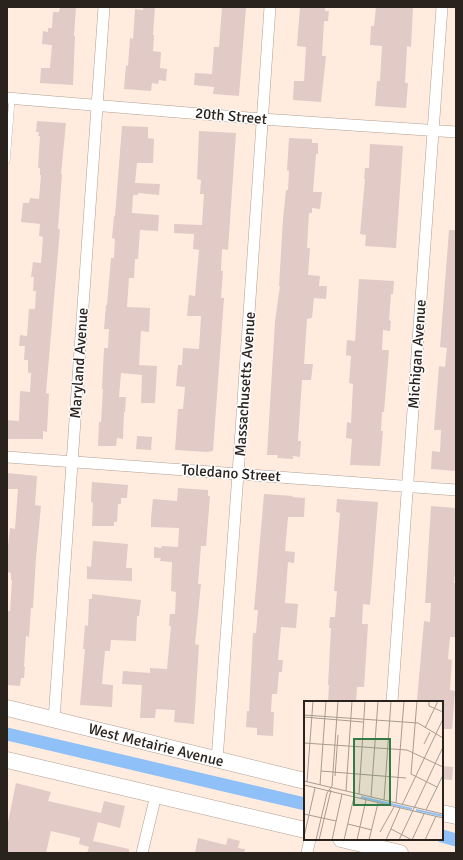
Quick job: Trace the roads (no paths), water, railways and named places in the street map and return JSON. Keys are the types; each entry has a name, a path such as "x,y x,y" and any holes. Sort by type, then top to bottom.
{"main road":[{"name":"West Metairie Avenue","path":"7,708 304,781"},
{"path":"7,760 304,830"},
{"path":"443,813 456,816"},
{"path":"345,840 400,853"}],"street":[{"name":"Maryland Avenue","path":"54,720 104,7"},
{"name":"Massachusetts Avenue","path":"217,760 270,7"},
{"name":"Michigan Avenue","path":"392,701 442,7"},
{"name":"20th Street","path":"9,98 262,119 456,132"},
{"name":"Toledano Street","path":"7,457 456,490"},
{"path":"142,853 156,795"},
{"path":"306,853 310,840"}],"lane":[{"path":"7,162 9,98"}],"waterway":[{"path":"7,734 304,804"},
{"path":"443,836 456,840"}]}
